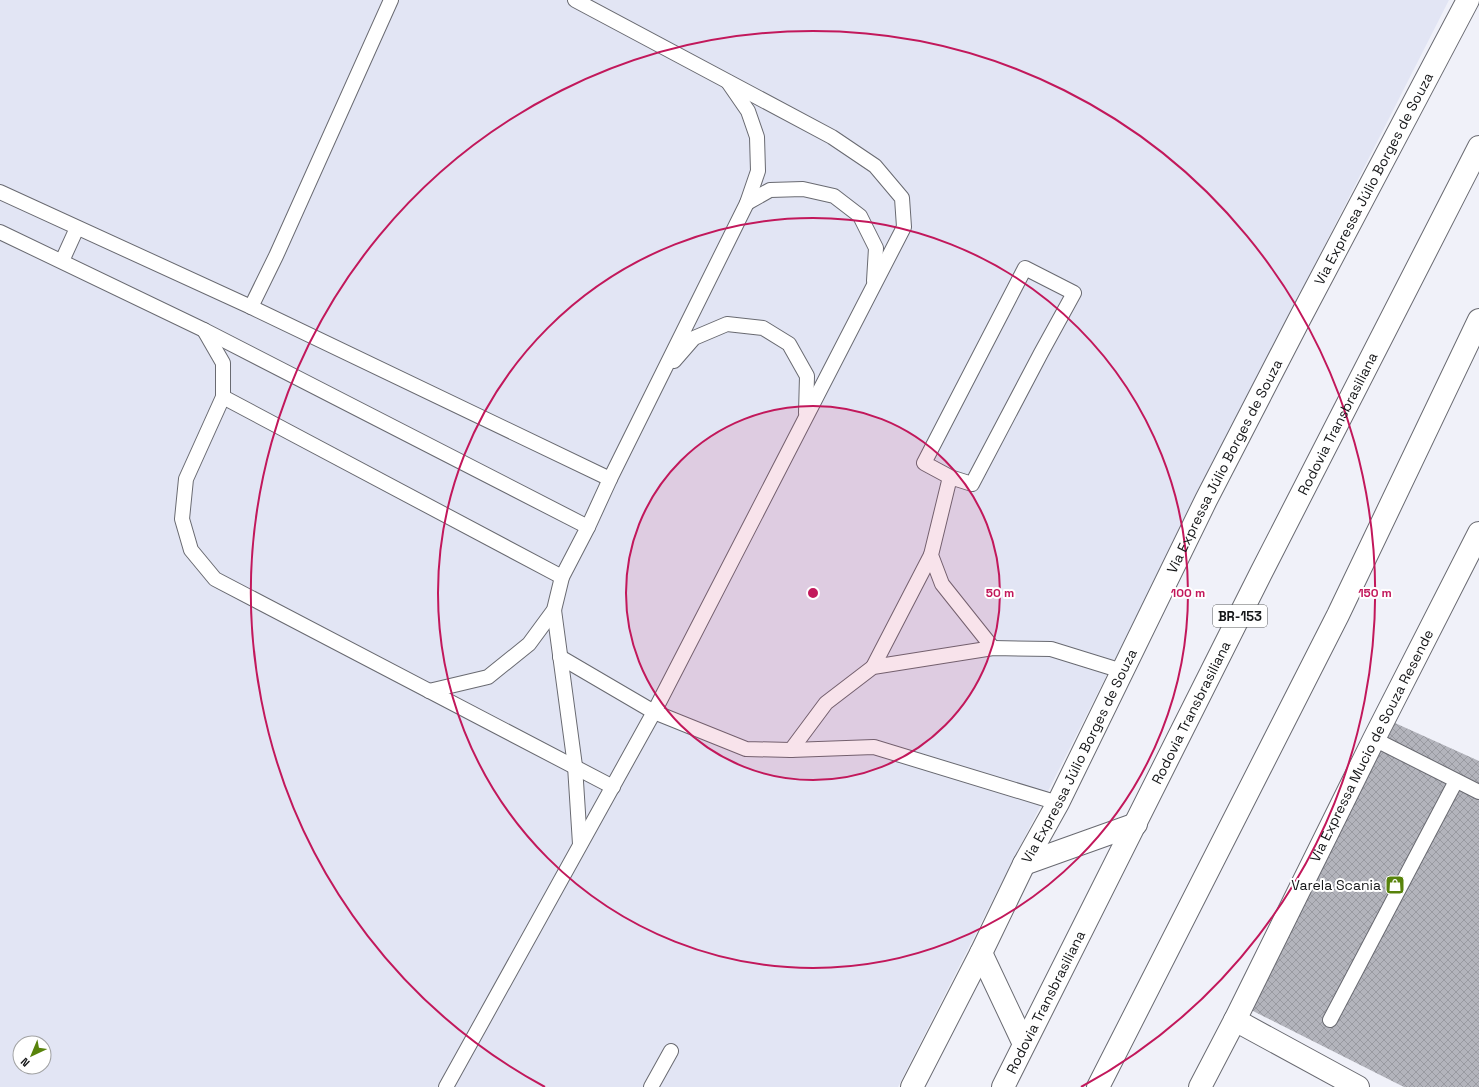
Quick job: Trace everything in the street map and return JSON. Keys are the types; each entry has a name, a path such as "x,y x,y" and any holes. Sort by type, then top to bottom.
{"main road":[{"name":"Via Expressa Júlio Borges de Souza","path":"912,1087 981,953 1024,864 1058,803 1203,507 1299,320 1468,0"},
{"name":"Rodovia Transbrasiliana","path":"1003,1087 1261,573 1479,147"},
{"path":"1098,1087 1338,615 1479,320"},
{"name":"Via Expressa Mucio de Souza Resende","path":"1200,1087 1479,533"},
{"path":"1024,864 1136,824"},
{"path":"981,953 1024,1044"},
{"path":"1235,1020 1358,1087"}],"lane":[{"path":"251,307 276,256 391,0"},
{"path":"446,1087 654,712 904,227 902,198 875,166 832,137 575,0"},
{"path":"580,845 575,766 554,610 562,577 747,204 758,171 757,137 748,111 727,80"},
{"path":"747,204 770,190 803,189 834,196 860,216 876,248 873,287"},
{"path":"0,192 251,307 610,479"},
{"path":"62,261 77,228"},
{"path":"0,232 204,330 588,527"},
{"path":"1025,268 1074,293 972,484 950,477 924,463 1025,268"},
{"path":"661,376 694,338 727,324 763,328 789,344 807,376 806,418"},
{"path":"204,330 223,363 223,397 186,479 182,519 191,550 215,579 575,766 612,787"},
{"path":"223,397 562,577"},
{"path":"790,750 826,703 873,667 930,555 950,477"},
{"path":"930,555 942,584 993,648"},
{"path":"429,691 488,677 529,644 554,610"},
{"path":"873,667 993,648 1051,649 1122,671"},
{"path":"560,658 654,712 746,748 790,750 874,747 1058,803"},
{"path":"1374,739 1479,792"},
{"path":"1330,1020 1456,781"},
{"path":"651,1087 671,1051"}],"shaded area":[{"path":"0,0 1449,0 898,1087 0,1087"}],"building":[{"name":"Varela Scania","path":"1395,723 1479,761 1479,1087 1404,1087 1249,1009"}],"place":[{"name":"Varela Scania","path":"1395,885"}]}
